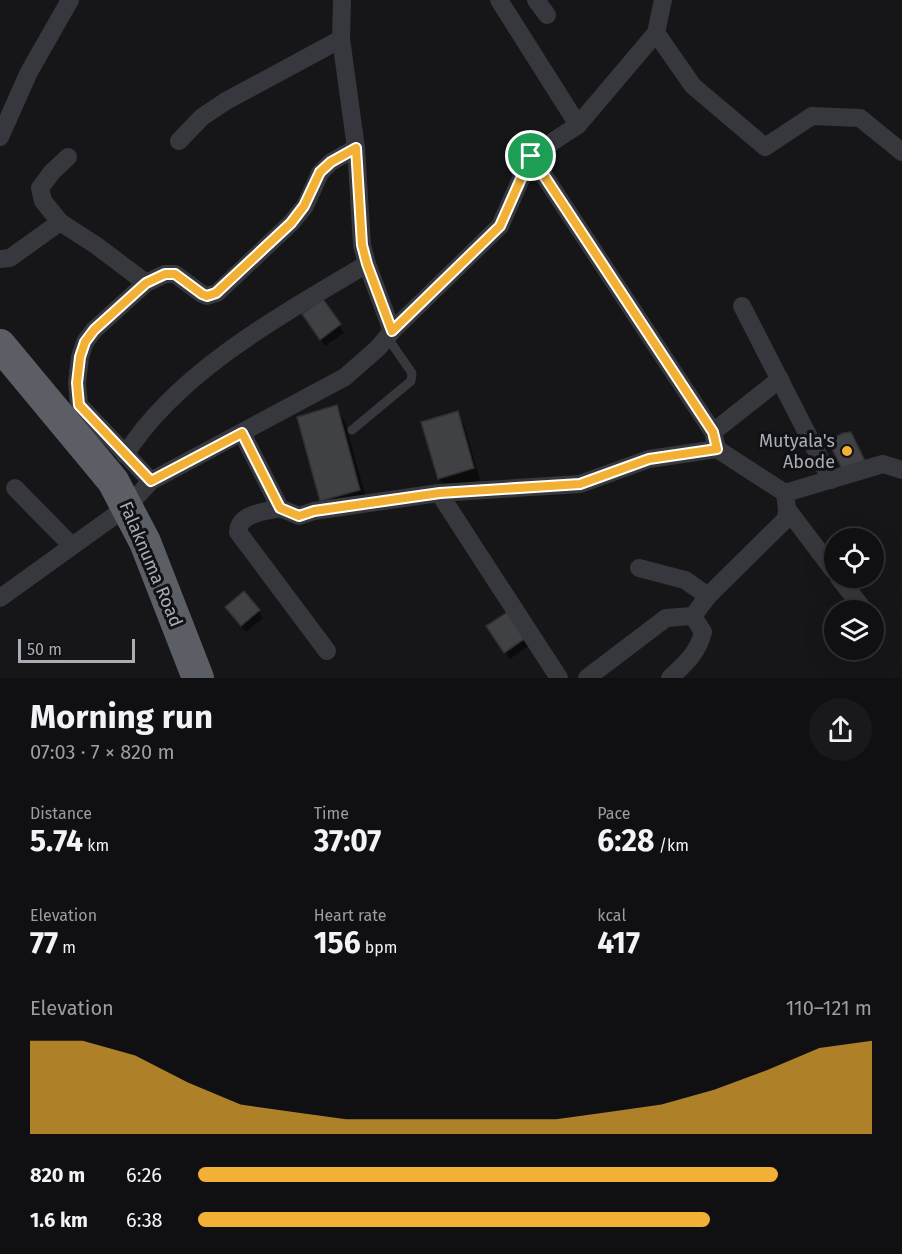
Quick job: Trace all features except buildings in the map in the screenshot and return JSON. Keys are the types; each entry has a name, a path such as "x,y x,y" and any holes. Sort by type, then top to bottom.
{"highway":[{"name":"Falaknuma Road","path":"0,345 94,457 113,481 128,506 145,542 198,678"}],"street":[{"path":"0,137 29,72 70,0"},
{"path":"342,0 341,39 356,148 362,245 389,334"},
{"path":"499,0 578,125"},
{"path":"536,0 547,15"},
{"path":"0,598 128,506 151,481 345,377 378,348 389,334 500,226 531,156 578,125 656,33 663,0"},
{"path":"656,33 693,86 765,147 812,116 860,118 902,152"},
{"path":"180,141 202,117 226,101 341,39"},
{"path":"151,481 79,405 77,383 80,357 85,342 94,330 146,283 165,274 175,274 207,296 216,293 291,223 304,206 320,172 331,162 356,148"},
{"path":"531,156 715,441 786,501 824,556"},
{"path":"68,157 51,172 40,188 43,201 60,222 146,283"},
{"path":"0,260 10,258 60,222"},
{"path":"125,455 140,430 197,375 288,310 367,264"},
{"path":"742,306 831,480"},
{"path":"327,651 238,532 239,525 244,518 280,508 299,516 314,511 440,493 580,484 649,459 715,441 780,379"},
{"path":"242,433 280,508"},
{"path":"786,501 831,480 883,464 902,470"},
{"path":"15,488 72,546"},
{"path":"440,493 559,678"},
{"path":"587,678 666,618 693,616 708,596 786,519 786,501"},
{"path":"639,568 685,580 708,596"},
{"path":"847,588 856,600"},
{"path":"670,678 692,657 700,645 703,632 693,616"}],"lane":[{"path":"352,430 411,381 412,373 389,334"}],"place":[{"name":"Mutyala's Abode","path":"847,451"}],"route":[{"path":"356,148 362,245 392,331 500,226 531,156 713,432 717,449 649,459 580,484 440,493 314,511 299,516 280,508 242,433 151,481 79,405 77,383 80,357 85,342 94,330 146,283 165,274 175,274 185,279 207,296 216,293 291,223 304,206 320,172 331,162 356,148"}]}
